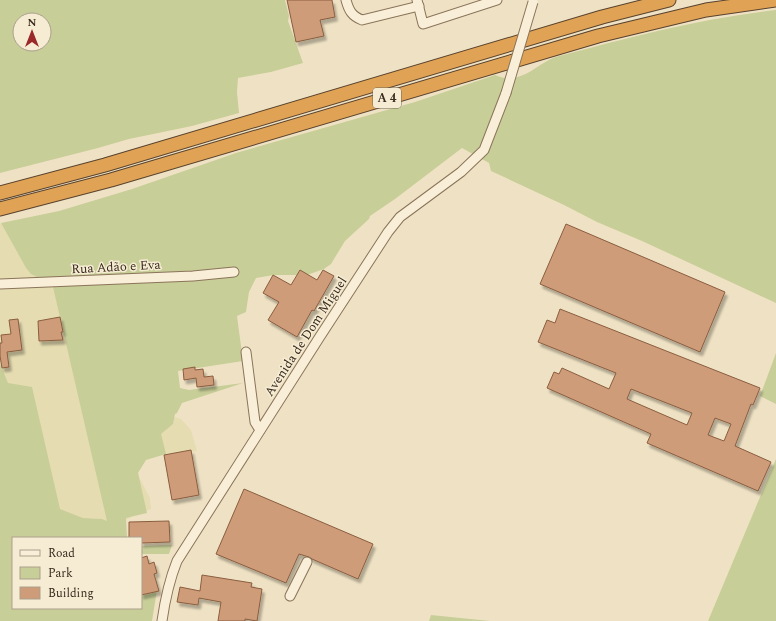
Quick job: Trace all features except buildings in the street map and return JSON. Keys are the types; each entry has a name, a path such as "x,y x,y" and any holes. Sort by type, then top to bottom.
{"highway":[{"name":"A 4","path":"0,193 105,165 602,17 669,0"},
{"name":"A 4","path":"0,209 111,180 598,36 706,10 776,0"}],"street":[{"path":"346,0 348,9 354,16 362,20 418,3 423,24 497,0"},
{"name":"Avenida de Dom Miguel","path":"162,621 166,595 177,561 388,232 400,217 461,172 484,150 506,93 534,1"},
{"name":"Rua Adão e Eva","path":"0,284 186,276 234,272"},
{"path":"246,352 256,422 260,430"},
{"path":"290,596 307,562"}],"shaded area":[{"path":"1,223 26,268 66,293 171,416 181,419 191,430 197,451 151,455 137,464 139,477 150,498 151,509 137,514 114,526 102,519 83,518 41,502 7,384 0,368"}],"green space":[{"path":"0,0 285,0 289,16 288,21 303,63 271,72 238,78 237,92 239,113 192,126 129,139 0,173"},
{"path":"776,10 776,303 642,241 597,222 491,171 489,163 462,148 370,216 369,219 345,241 331,264 324,269 307,275 274,275 256,278 249,292 246,312 237,316 243,361 178,371 180,388 189,390 243,383 182,403 175,414 173,424 161,434 166,454 146,460 138,473 147,513 126,518 127,537 12,537 12,609 142,609 142,596 157,590 152,621 0,621 0,364 8,383 32,387 60,509 83,518 102,519 107,521 53,287 56,287 31,274 26,268 1,223 59,211 132,189 236,153 415,102 495,75 506,78 514,78 527,73 552,58 559,56 639,35 748,13"},
{"path":"776,353 776,404 760,396"},
{"path":"776,459 776,621 708,621"},
{"path":"172,545 169,554 142,554 142,546"},
{"path":"431,615 490,621 429,621"}]}
